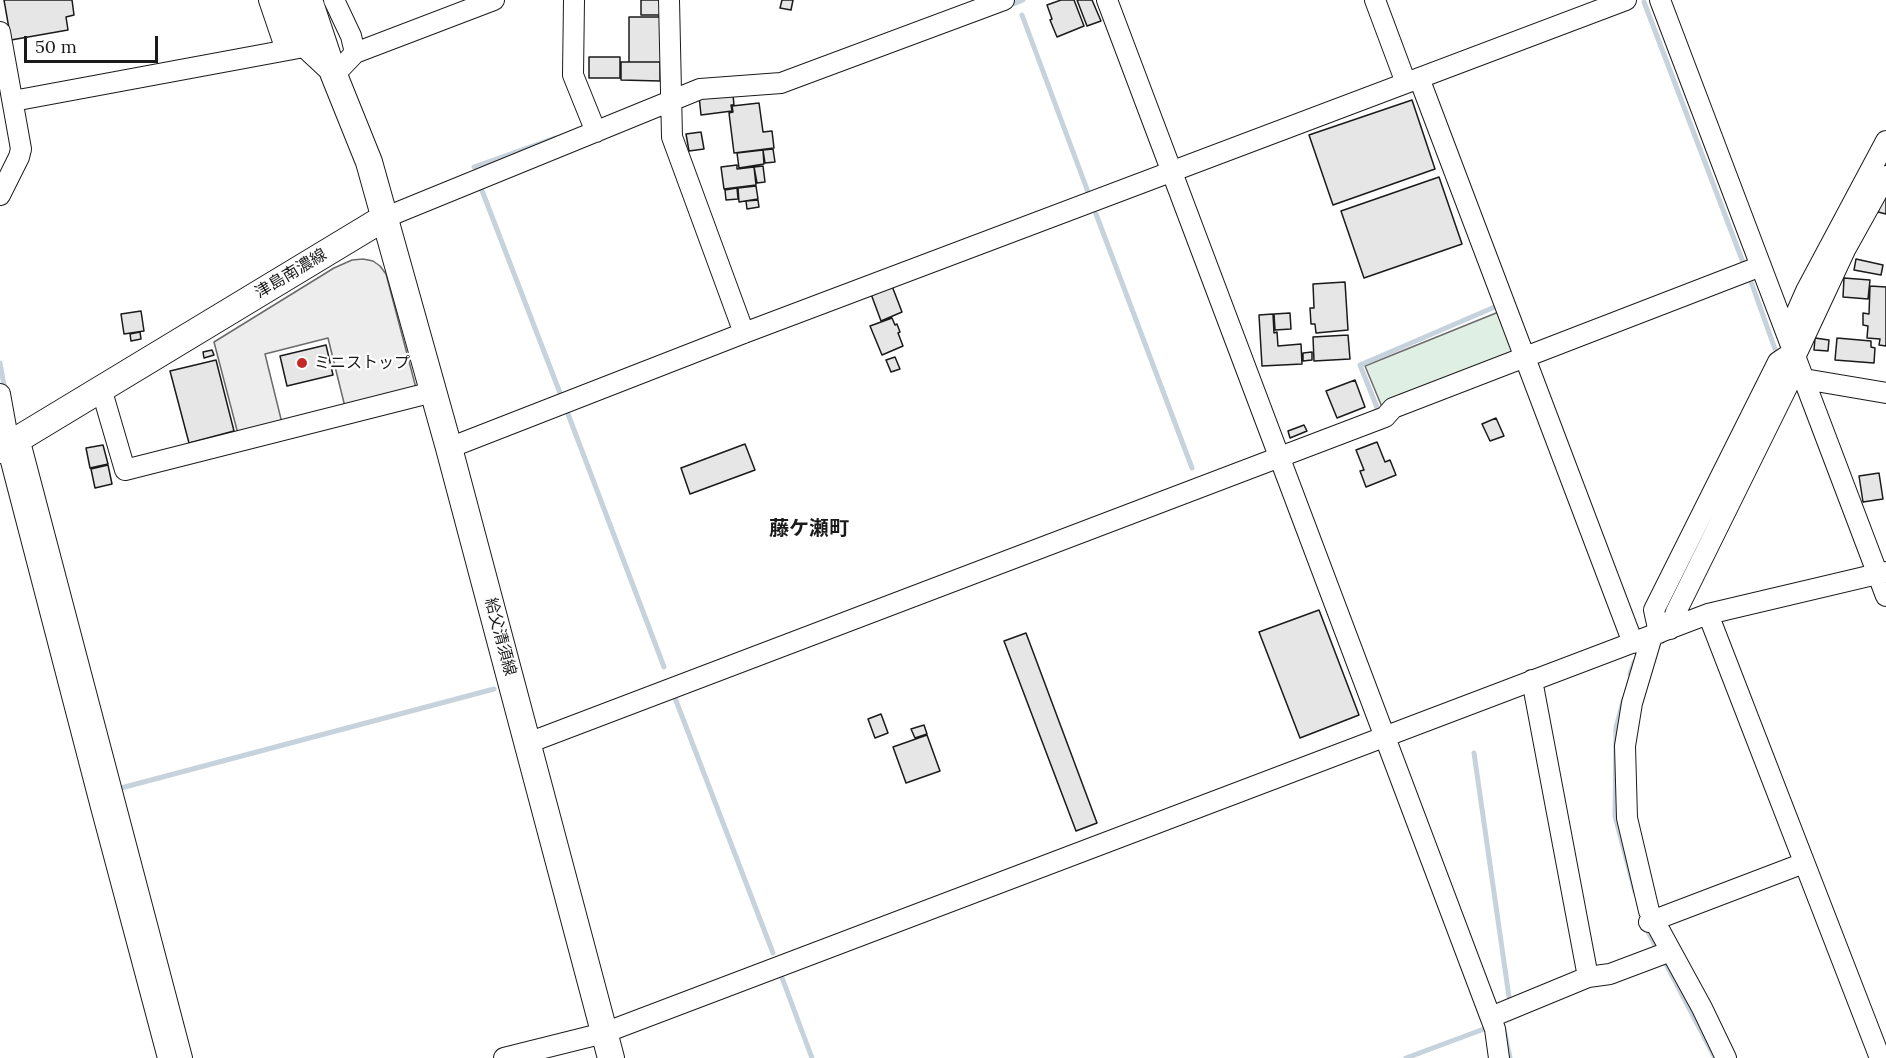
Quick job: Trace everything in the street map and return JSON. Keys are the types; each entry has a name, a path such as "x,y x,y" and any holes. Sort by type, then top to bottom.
{"main road":[{"path":"309,0 334,75 369,162 384,218"},
{"name":"津島南濃線","path":"9,444 384,218"},
{"name":"給父清須線","path":"384,218 449,448 610,1058"}],"street":[{"path":"269,0 295,48 334,75 355,53 485,2"},
{"path":"289,0 295,48"},
{"path":"334,0 351,36 355,53"},
{"path":"574,0 573,75 596,132"},
{"path":"669,0 672,137 744,333"},
{"path":"384,218 700,89 781,83 1004,0"},
{"path":"1107,0 1491,1017 1499,1058"},
{"path":"1375,0 1413,80 1525,358 1653,635"},
{"path":"449,448 744,333 1626,0"},
{"path":"1660,0 1796,357 1882,573 1886,596"},
{"path":"0,32 21,149 0,195"},
{"path":"13,101 295,48"},
{"path":"1796,357 1806,291 1886,141"},
{"path":"1725,1058 1702,1008 1652,921 1649,911 1627,818 1625,746 1632,703 1653,635 1676,612 1845,250 1886,176"},
{"path":"528,743 1385,417 1393,408 1761,266"},
{"path":"1796,357 1886,393"},
{"path":"101,388 125,470 433,392"},
{"path":"0,394 9,444 108,805 182,1058"},
{"path":"504,1058 604,1033 1708,614 1882,573"},
{"path":"1708,614 1880,1058"},
{"path":"1532,680 1588,977"},
{"path":"108,805 168,1058"},
{"path":"1652,921 1804,863"},
{"path":"1491,1017 1588,977 1610,974 1671,951"}],"green space":[{"path":"1501,311 1515,348 1513,356 1382,407 1365,366"}],"shaded area":[{"path":"352,260 373,261 386,274 416,388 345,407 328,338 265,354 282,423 238,434 214,342 334,268"}],"building":[{"path":"4,0 72,0 74,15 66,17 68,30 11,40"},
{"path":"641,0 661,0 660,15 641,15"},
{"path":"782,0 793,0 791,10 780,8"},
{"path":"1061,0 1074,0 1084,26 1057,37 1047,5"},
{"path":"1077,0 1092,0 1101,21 1087,26"},
{"path":"629,17 661,17 661,62 629,62"},
{"path":"589,57 620,57 620,78 589,78"},
{"path":"621,62 660,62 660,81 621,80"},
{"path":"733,95 732,111 701,115 699,96"},
{"path":"1412,100 1435,169 1333,205 1309,135"},
{"path":"759,103 763,132 772,131 774,148 734,153 729,113 733,112 732,106"},
{"path":"701,132 704,149 689,151 686,134"},
{"path":"773,149 775,162 765,163 763,150"},
{"path":"763,150 764,164 739,168 737,153"},
{"path":"737,165 737,169 754,167 756,185 724,189 721,167"},
{"path":"763,166 765,182 757,183 754,167"},
{"path":"1439,177 1462,244 1364,278 1341,211"},
{"path":"756,186 758,199 739,202 738,188"},
{"path":"737,188 738,199 726,200 725,190"},
{"path":"1883,195 1886,196 1886,214 1878,212"},
{"path":"758,200 759,207 747,209 746,201"},
{"path":"1856,259 1883,265 1881,275 1854,270"},
{"path":"1844,278 1870,280 1868,299 1843,297"},
{"path":"1345,282 1348,330 1316,333 1315,324 1311,324 1310,308 1314,308 1313,284"},
{"path":"892,286 902,312 881,321 871,294"},
{"path":"1870,286 1886,287 1886,346 1879,345 1880,339 1867,338 1868,326 1863,325 1863,313 1869,314"},
{"path":"141,311 144,331 124,334 121,314"},
{"path":"1290,313 1291,329 1275,330 1274,314"},
{"path":"1273,314 1274,333 1277,332 1278,346 1301,344 1302,364 1262,366 1259,315"},
{"path":"892,318 895,325 897,324 903,346 882,355 870,326"},
{"path":"140,332 141,339 131,341 130,334"},
{"path":"1348,335 1350,359 1314,361 1313,337"},
{"path":"1815,338 1829,340 1828,351 1814,350"},
{"path":"1837,338 1871,341 1871,347 1875,348 1874,363 1835,360"},
{"path":"326,345 333,375 287,386 280,356"},
{"path":"212,350 214,355 204,358 203,352"},
{"path":"1312,352 1312,360 1303,361 1303,353"},
{"path":"895,357 900,369 891,372 886,360"},
{"path":"216,360 234,431 189,443 170,371"},
{"path":"1355,380 1365,407 1337,418 1326,391"},
{"path":"1496,418 1504,436 1490,441 1482,424"},
{"path":"1304,425 1307,431 1290,438 1288,431"},
{"path":"1377,442 1385,462 1390,460 1396,475 1366,487 1360,471 1364,470 1356,450"},
{"path":"745,444 755,470 690,494 681,468"},
{"path":"103,445 108,464 90,468 86,448"},
{"path":"108,465 112,484 95,488 91,469"},
{"path":"1879,473 1883,499 1863,502 1859,476"},
{"path":"1319,610 1359,715 1300,738 1259,632"},
{"path":"1026,633 1097,823 1076,831 1004,641"},
{"path":"881,714 888,733 875,738 868,719"},
{"path":"924,725 927,734 915,738 911,729"},
{"path":"927,735 940,771 906,783 893,747"}],"waterway":[{"path":"1008,6 1023,0"},
{"path":"1644,2 1744,265"},
{"path":"1022,15 1088,192"},
{"path":"474,167 558,137"},
{"path":"481,188 560,393"},
{"path":"1096,214 1192,468"},
{"path":"1749,276 1775,349"},
{"path":"1375,411 1378,410 1360,365 1497,306 1496,304"},
{"path":"0,363 5,391"},
{"path":"568,414 664,667"},
{"path":"1630,674 1634,662"},
{"path":"121,788 494,689"},
{"path":"675,698 773,953"},
{"path":"1623,701 1616,728 1615,816 1635,892"},
{"path":"1474,753 1509,997"},
{"path":"1645,926 1656,947"},
{"path":"1666,964 1715,1058"},
{"path":"781,975 812,1058"},
{"path":"1406,1058 1484,1029"},
{"path":"1504,1029 1510,1058"}],"place":[{"name":"ミニストップ","path":"302,363"}],"district":[{"name":"藤ケ瀬町","path":"809,529"}]}
